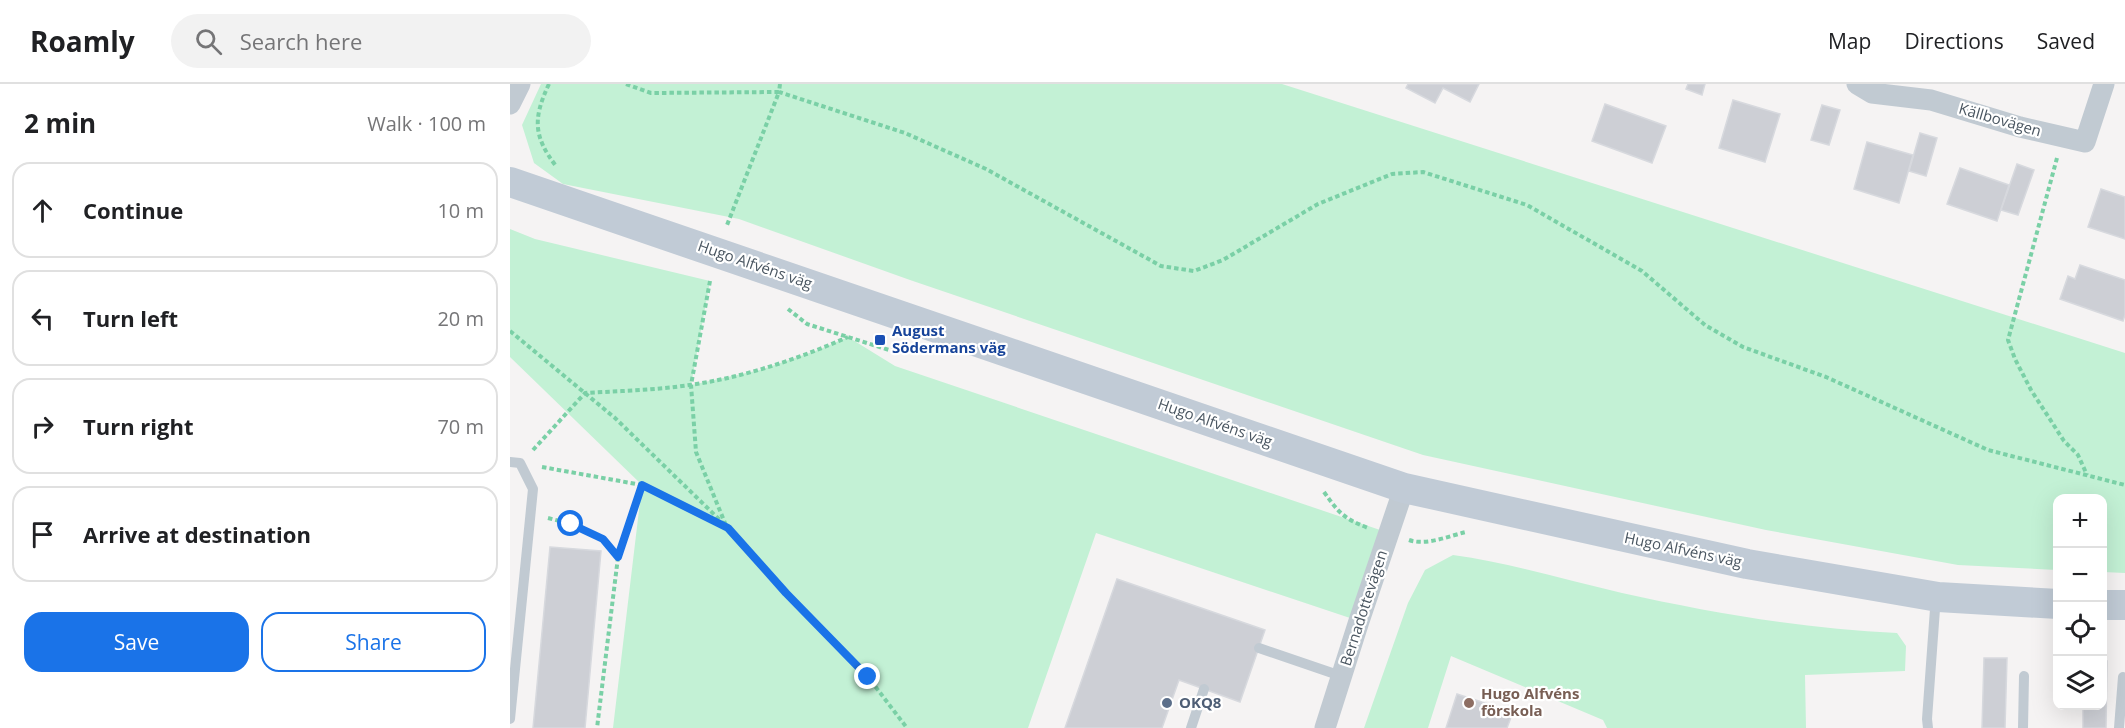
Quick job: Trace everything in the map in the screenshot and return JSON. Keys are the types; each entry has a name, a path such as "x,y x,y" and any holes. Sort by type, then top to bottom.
{"street":[{"path":"510,104 520,84"},
{"name":"Källbovägen","path":"1857,84 1872,93 1931,100 2020,127 2085,142 2104,84"},
{"name":"Hugo Alfvéns väg","path":"510,182 1404,488 1747,564 1938,597 2053,604"},
{"name":"Bernadottevägen","path":"1325,728 1404,488"},
{"path":"2107,605 2125,605"}],"lane":[{"path":"510,719 533,489 515,463"},
{"path":"1928,728 1935,609 1938,597"},
{"path":"1259,648 1341,676"},
{"path":"2023,728 2024,676"},
{"path":"2119,728 2123,677"},
{"path":"1191,728 1204,689"}],"path":[{"path":"549,84 541,101 537,128 544,148 558,168"},
{"path":"626,84 651,93 779,92 915,138 987,169 1161,266 1194,271 1223,260 1318,204 1392,174 1423,172 1527,205 1642,271 1705,325 1743,347 1826,377 1988,450 2125,485"},
{"path":"727,225 779,92 780,84"},
{"path":"2062,137 2008,340 2031,390 2064,441 2078,455 2087,476"},
{"path":"710,281 690,385 696,452 728,528"},
{"path":"510,332 615,418 728,528 786,593 868,677 907,728"},
{"path":"515,463 585,393 690,385 760,370 848,337"},
{"path":"515,463 642,485 728,528"},
{"path":"597,728 618,557 642,485"},
{"path":"531,514 571,524 603,539 618,557"}],"green space":[{"path":"541,84 1282,84 2125,353 2125,573 2107,572 2107,494 2053,494 2053,570 1958,565 1766,530 1423,455 910,280 739,219 563,184 534,163 522,125"},
{"path":"510,229 535,239 710,281 691,385 760,370 848,337 895,366 1389,533 1359,621 1096,533 1028,728 613,728 642,485 510,357"},
{"path":"1453,555 1496,562 1622,593 1724,613 1793,624 1897,633 1906,646 1905,671 1805,675 1806,728 1607,728 1603,720 1451,656 1428,728 1364,728 1408,603 1425,570"}],"building":[{"path":"1408,84 1479,84 1470,102 1443,88 1435,103 1406,88"},
{"path":"1688,84 1705,84 1702,95 1686,89"},
{"path":"1733,100 1780,114 1765,162 1719,148"},
{"path":"1605,104 1666,126 1652,163 1592,141"},
{"path":"1822,105 1840,110 1829,145 1811,140"},
{"path":"1920,133 1937,138 1926,176 1909,171"},
{"path":"1867,142 1913,155 1899,203 1854,189"},
{"path":"2017,164 2034,170 2018,215 2001,210"},
{"path":"1960,168 2009,185 1997,221 1947,204"},
{"path":"2101,189 2125,197 2125,239 2088,227"},
{"path":"2080,265 2125,280 2123,321 2060,299 2068,276 2075,279"},
{"path":"550,547 601,551 585,728 533,728"},
{"path":"1117,579 1265,630 1240,702 1179,680 1162,728 1065,728"},
{"path":"1984,658 2007,658 2005,728 1982,728"},
{"name":"Hugo Alfvéns förskola","path":"1457,694 1513,712 1507,728 1446,728"},
{"path":"2083,710 2106,710 2106,728 2083,728"}],"place":[{"name":"August Södermans väg","path":"880,340"},
{"name":"OKQ8","path":"1167,703"},
{"name":"Hugo Alfvéns förskola","path":"1469,703"}],"route":[{"path":"571,524 603,539 618,557 642,485 728,528 786,593 868,677"}]}
